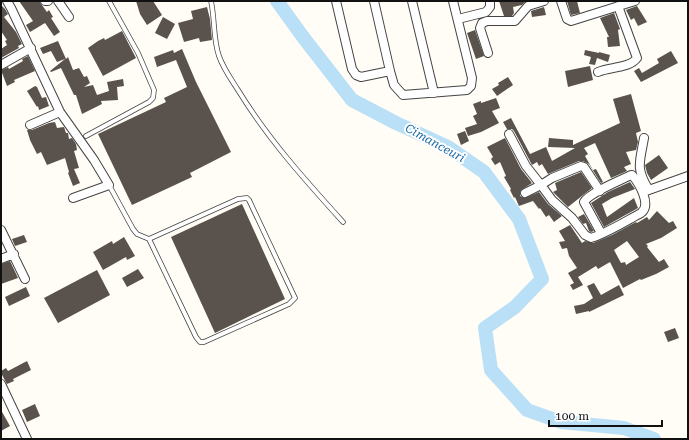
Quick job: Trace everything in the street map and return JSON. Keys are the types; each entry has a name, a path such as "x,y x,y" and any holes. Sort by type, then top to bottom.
{"street":[{"path":"7,1 31,48 60,112 94,160 109,185 73,198"},
{"path":"58,1 69,17"},
{"path":"336,1 352,69 356,75 361,77 390,71"},
{"path":"374,1 394,86 403,95 467,90 471,86 472,78 453,1"},
{"path":"412,1 434,93"},
{"path":"458,19 486,12 490,7 490,1"},
{"path":"488,53 480,28 482,23 487,21 515,21 528,6 544,1"},
{"path":"561,1 567,19 571,21 635,1"},
{"path":"598,72 608,68 626,66 634,62 637,58 618,6"},
{"path":"1,65 31,48"},
{"path":"30,125 60,112"},
{"path":"509,134 526,166 552,200 572,218 588,237 594,237 644,212 646,191 639,169 644,138"},
{"path":"525,193 552,178 581,166 584,167 600,191"},
{"path":"601,233 584,202 586,199 631,175 634,176 646,191"},
{"path":"646,191 688,176"},
{"path":"1,230 25,279"},
{"path":"1,259 14,254"},
{"path":"1,384 27,439"}],"lane":[{"path":"86,136 149,102 154,95 154,90 138,53 109,1"},
{"path":"211,1 218,53 222,65 251,112 271,140 291,165 343,222"},
{"path":"109,185 133,229 137,234 149,238 238,199 246,198 249,200 295,298 289,304 204,342 200,342 196,337 149,238"}],"building":[{"path":"19,1 39,1 47,12 49,10 53,17 51,18 60,32 54,36 45,23 30,32 26,25 33,21"},
{"path":"136,1 153,1 162,15 147,25 140,14"},
{"path":"499,1 526,1 522,5 513,7 514,13 512,16 504,16"},
{"path":"567,1 577,1 580,13 571,15"},
{"path":"1,5 8,14 4,17 16,32 22,44 18,46 19,48 1,58 1,49 7,45 5,41 7,40 1,31"},
{"path":"637,6 647,22 638,26 634,18 631,20 626,10"},
{"path":"207,7 212,40 200,42 199,38 184,42 178,23 193,19 191,11"},
{"path":"544,7 546,15 532,17 531,11"},
{"path":"614,13 620,29 618,30 620,46 608,47 607,37 609,37 600,18"},
{"path":"163,17 175,24 167,39 155,33"},
{"path":"475,30 484,56 476,59 467,33"},
{"path":"122,31 136,58 103,76 88,48 104,38 105,40"},
{"path":"58,41 66,59 68,57 73,70 79,68 84,77 87,76 90,83 84,87 93,85 97,95 109,91 107,82 123,79 124,86 117,87 118,100 101,101 102,104 82,114 76,95 74,95 61,68 51,72 50,71 65,59 57,62 51,51 43,54 40,48"},
{"path":"182,49 196,82 231,152 190,173 192,177 132,205 98,134 166,102 164,98 187,87 176,60 157,67 154,57 173,50 174,53"},
{"path":"585,50 610,55 608,62 597,58 595,65 589,64 591,57 584,55"},
{"path":"671,51 678,63 641,82 634,71 639,68 642,73 659,63 657,59"},
{"path":"28,56 35,71 14,80 15,82 7,86 1,70 8,67 9,69 23,61 22,59"},
{"path":"590,66 593,80 568,87 565,71"},
{"path":"508,77 513,85 497,96 492,89"},
{"path":"35,86 37,87 42,98 46,97 49,106 39,110 38,106 37,107 27,91"},
{"path":"631,94 641,131 636,133 638,142 636,150 626,152 631,164 624,167 627,171 611,178 595,143 584,148 588,154 585,156 593,170 596,169 603,182 601,183 589,164 583,161 579,161 548,174 542,164 539,166 537,162 532,165 514,131 512,129 507,129 503,122 511,118 530,154 546,147 552,161 575,148 548,147 549,138 573,140 573,145 620,123 613,99"},
{"path":"496,98 500,108 492,111 499,123 481,132 468,136 465,128 477,124 473,116 477,114 473,104"},
{"path":"55,122 57,128 64,127 66,133 68,133 69,139 72,138 76,144 77,150 74,151 79,168 74,169 80,183 73,186 68,173 65,158 47,165 41,152 37,154 27,130 32,130"},
{"path":"465,131 469,141 461,145 457,134"},
{"path":"505,138 521,169 532,183 521,190 520,196 525,198 539,192 548,204 562,216 554,222 549,215 546,217 533,201 519,206 504,177 506,176 500,162 495,165 491,159 493,157 487,147"},
{"path":"659,155 668,168 651,180 645,165"},
{"path":"581,172 592,188 568,207 553,192 557,190 555,183"},
{"path":"630,182 635,189 612,198 602,204 607,217 634,198 638,208 604,227 591,203 608,192"},
{"path":"242,204 285,299 215,333 171,237"},
{"path":"657,211 669,223 673,221 677,228 661,238 646,244 659,262 664,259 669,267 623,288 610,262 598,269 596,266 578,277 583,285 573,290 570,285 574,283 568,273 577,268 569,256 567,248 562,249 559,242 565,241 559,231 570,225 582,243 585,241 593,243 647,217 649,220","holes":["627,241 639,257 626,265 625,262 621,263 614,250"]},
{"path":"584,214 594,231 589,231 586,223 583,224 578,217"},
{"path":"24,235 27,242 15,246 12,239"},
{"path":"124,237 135,256 127,260 126,257 103,270 93,252 112,241 113,244"},
{"path":"10,261 18,278 1,284 1,264"},
{"path":"138,269 144,278 127,287 122,278"},
{"path":"97,270 110,295 58,323 44,298"},
{"path":"594,283 601,295 619,285 624,295 589,312 576,314 574,306 584,304 593,298 587,286"},
{"path":"26,287 30,296 9,306 5,297"},
{"path":"675,328 679,338 668,342 664,332"},
{"path":"27,361 31,370 13,379 14,381 7,384 1,371 6,368 8,371"},
{"path":"35,404 40,416 27,422 22,410"},
{"path":"1,410 10,426 1,431"}],"waterway":[{"name":"Cimanceuri","path":"277,1 352,100 396,123 448,147 484,172 519,219 542,279 515,307 485,328 491,370 527,410 561,422 624,428 654,439"}]}
